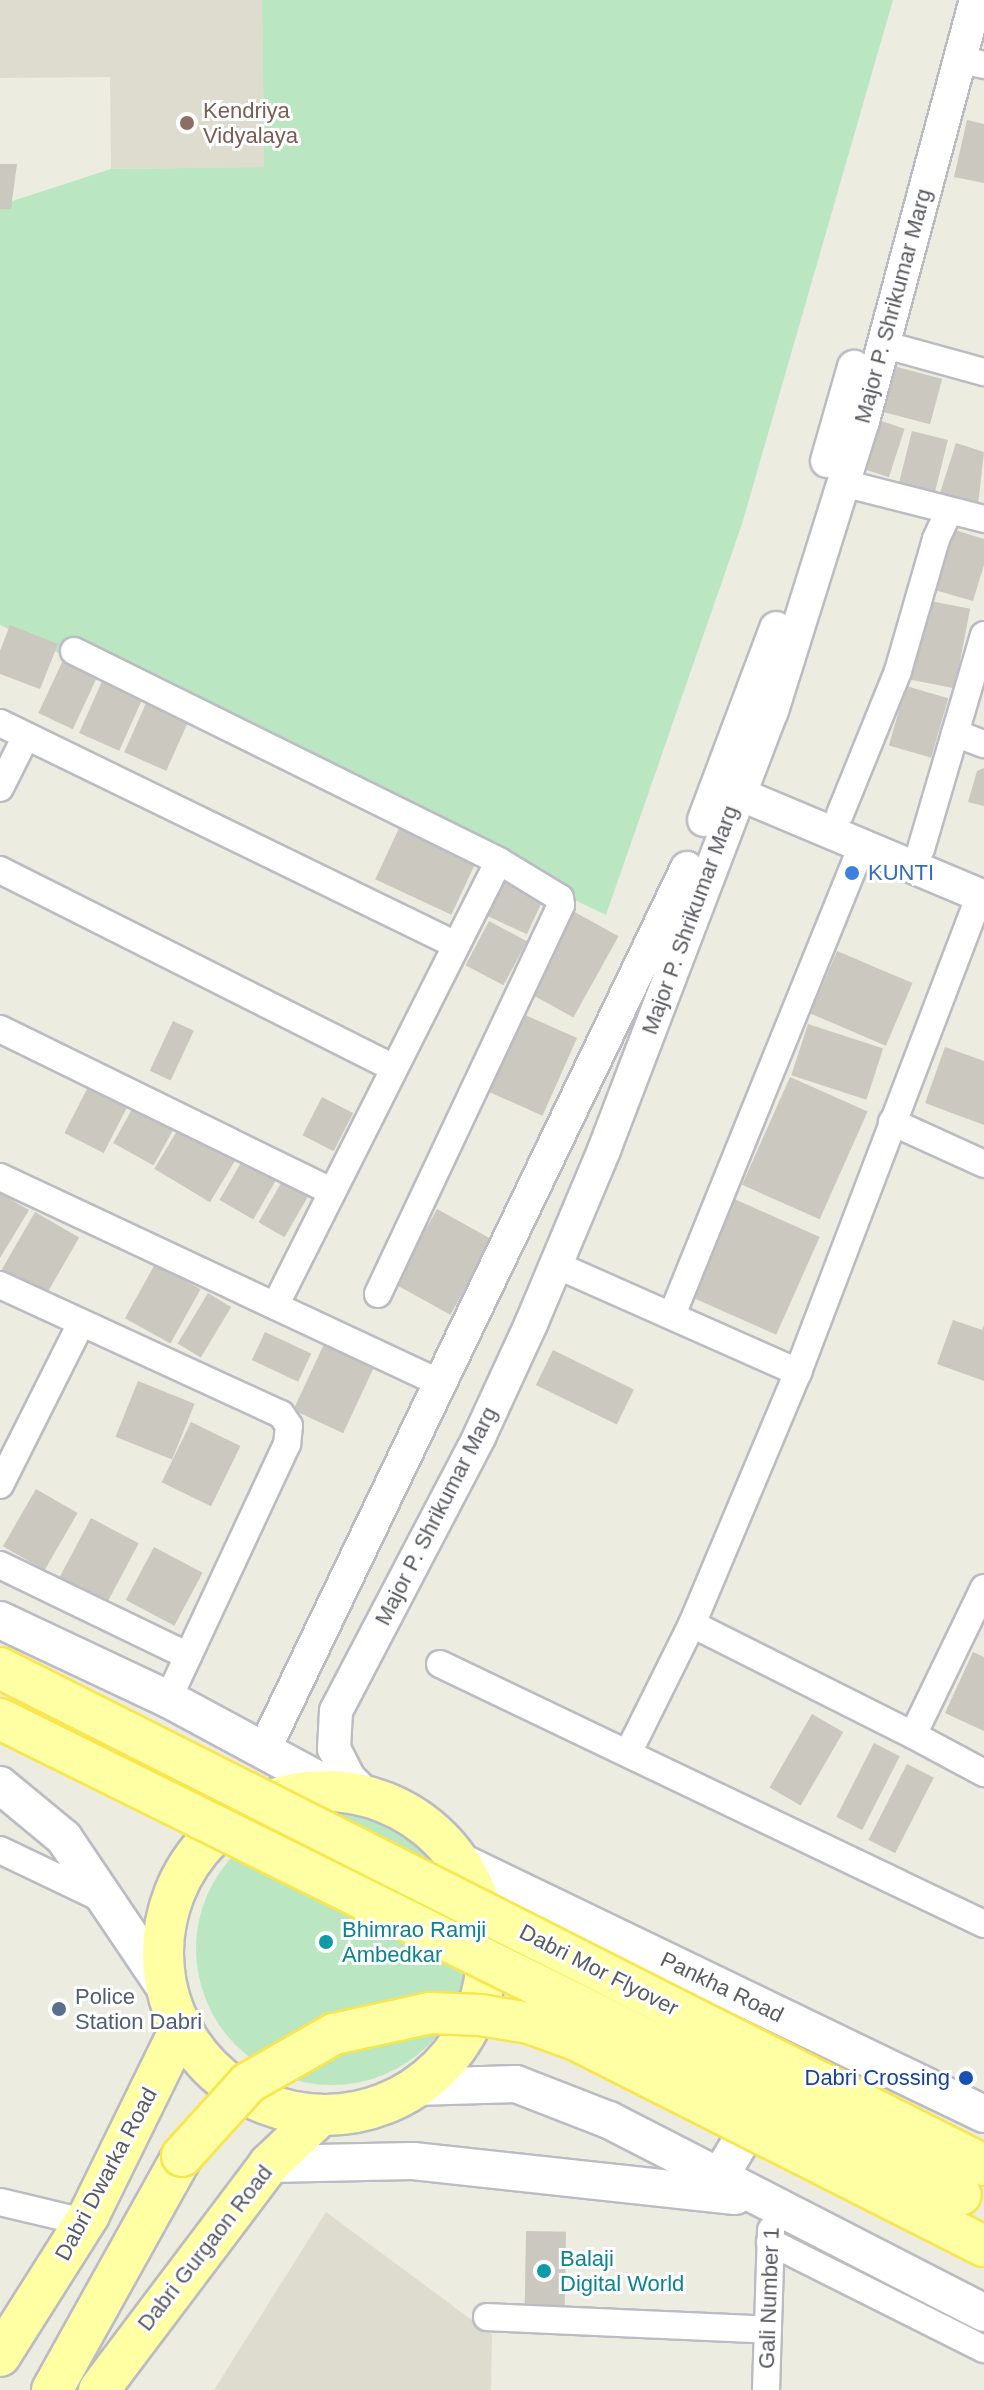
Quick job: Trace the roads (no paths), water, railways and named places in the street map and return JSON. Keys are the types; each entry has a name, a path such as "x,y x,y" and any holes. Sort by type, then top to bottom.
{"main road":[{"path":"0,1620 168,1699 352,1794 419,1821 459,1861 484,1919 485,1983 461,2042 416,2087 370,2108 321,2115 262,2102 212,2070 168,2011 165,1923 174,1891 212,1836 269,1801 352,1794"},
{"name":"Dabri Mor Flyover","path":"0,1668 976,2189"},
{"name":"Dabri Mor Flyover","path":"0,1719 976,2189"},
{"path":"0,1785 64,1838 165,1988"},
{"name":"Pankha Road","path":"459,1861 984,2114"},
{"path":"52,2390 126,2251 182,2156 248,2083 334,2034 430,2013 529,2023 576,2040 984,2246"},
{"path":"719,2178 808,2028"},
{"name":"Dabri Dwarka Road","path":"0,2356 84,2222 180,2029"},
{"path":"416,2087 516,2084 609,2120 984,2313"},
{"name":"Dabri Gurgaon Road","path":"99,2390 269,2164 321,2115"},
{"path":"269,2164 413,2161 766,2203"}],"street":[{"name":"Major P. Shrikumar Marg","path":"352,1794 349,1778 334,1749 336,1711 480,1435 556,1265 731,780 828,459 954,0"},
{"name":"Major P. Shrikumar Marg","path":"265,1748 731,780 772,711 843,483 882,344 972,62 976,0"},
{"path":"882,344 984,372"},
{"path":"843,483 984,519"},
{"path":"840,814 898,671 936,539 949,511"},
{"path":"921,849 955,733 980,664 984,635"},
{"path":"74,651 499,861 554,892 561,905 378,1294"},
{"path":"0,723 456,945"},
{"path":"955,733 984,744"},
{"path":"0,788 26,736"},
{"path":"731,780 840,814 921,849 983,889"},
{"path":"731,780 862,846 983,889"},
{"path":"672,1315 862,846"},
{"path":"275,1306 499,861"},
{"path":"0,870 394,1068"},
{"path":"628,1753 692,1624 798,1372 983,889"},
{"path":"0,1029 332,1192"},
{"path":"892,1122 984,1164"},
{"path":"0,1177 441,1384"},
{"path":"556,1265 798,1372"},
{"path":"0,1285 80,1325 281,1414 289,1426 287,1444 168,1699"},
{"path":"0,1485 80,1325"},
{"path":"0,1565 188,1656"},
{"path":"913,1735 984,1588"},
{"path":"692,1624 984,1773"},
{"path":"440,1664 984,1924"},
{"path":"0,1850 105,1900"},
{"path":"0,2202 84,2222"},
{"name":"Gali Number 1","path":"766,2203 770,2242 766,2390"},
{"path":"770,2242 984,2349"},
{"path":"487,2317 768,2330"}],"place":[{"name":"Kendriya Vidyalaya","path":"187,123"},
{"name":"KUNTI","path":"852,873"},
{"name":"Bhimrao Ramji Ambedkar","path":"326,1942"},
{"name":"Police Station Dabri","path":"59,2009"},
{"name":"Dabri Crossing","path":"966,2078"},
{"name":"Balaji Digital World","path":"544,2271"}]}
